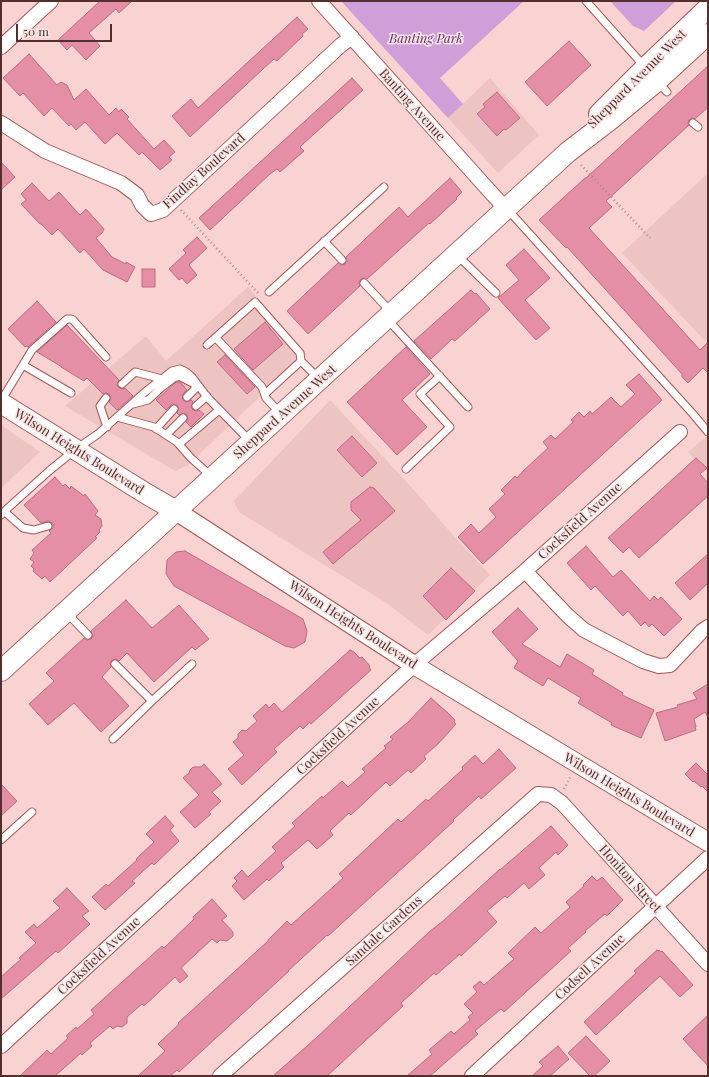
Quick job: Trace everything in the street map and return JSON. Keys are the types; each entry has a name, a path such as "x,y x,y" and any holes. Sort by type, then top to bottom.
{"main road":[{"name":"Sheppard Avenue West","path":"654,78 708,8"},
{"name":"Sheppard Avenue West","path":"1,670 320,380 506,208 575,159 594,119 654,78 708,34"},
{"name":"Wilson Heights Boulevard","path":"1,402 145,494 176,511"}],"street":[{"path":"1,47 51,1"},
{"name":"Banting Avenue","path":"319,1 506,208"},
{"name":"Findlay Boulevard","path":"1,123 45,151 121,183 137,195 142,205 151,214 163,210 341,45 352,37"},
{"name":"Cocksfield Avenue","path":"1,1046 414,666 525,570 680,432"},
{"name":"Wilson Heights Boulevard","path":"176,511 414,666 708,842"},
{"path":"525,570 568,616 584,630 643,661 659,666 670,665 702,631 708,627"},
{"name":"Sandale Gardens","path":"220,1076 538,794 554,797"},
{"name":"Honiton Street","path":"554,797 562,803 708,964"},
{"name":"Codsell Avenue","path":"472,1076 708,858"}],"lane":[{"path":"586,1 654,78"},
{"path":"269,292 384,187"},
{"path":"506,208 708,432"},
{"path":"324,241 342,260"},
{"path":"456,254 496,294"},
{"path":"364,283 389,316 440,376 468,406"},
{"path":"207,346 255,302 300,353 301,361 320,380"},
{"path":"1,402 32,350 64,320 73,320 106,357"},
{"path":"216,338 262,387 266,398 281,415"},
{"path":"265,394 301,361"},
{"path":"23,365 71,393"},
{"path":"48,526 34,530 23,528 3,513 76,449 98,434 145,392 172,371 180,368 192,377 206,396 252,442"},
{"path":"122,384 135,372 162,379"},
{"path":"131,404 148,400 162,387 179,376 198,386"},
{"path":"406,469 450,427 420,394 440,376"},
{"path":"187,397 198,386"},
{"path":"196,406 206,396"},
{"path":"106,398 100,406 107,426"},
{"path":"156,429 174,409"},
{"path":"179,444 219,410"},
{"path":"117,417 156,429 166,435 179,444 212,478"},
{"path":"166,435 183,418"},
{"path":"66,611 88,635"},
{"path":"115,664 152,701"},
{"path":"112,740 192,664"},
{"path":"1,840 32,812"}],"path":[{"path":"575,159 650,238"},
{"path":"172,201 258,293"},
{"path":"554,797 578,764"}],"shaded area":[{"path":"490,78 539,135 498,173 448,118"},
{"path":"708,173 708,344 622,253"},
{"path":"248,287 307,354 188,465 175,471 65,406 146,336 166,361"},
{"path":"330,400 414,490 490,575 428,635 388,604 239,512 234,501"},
{"path":"1,425 40,452 1,488"},
{"path":"708,435 708,473 688,452"}],"green space":[{"name":"Banting Park","path":"341,1 524,1 440,78 463,104 448,118"},
{"path":"610,1 676,1 644,31 633,26"}],"building":[{"path":"100,1 132,1 119,13 116,9 89,33 100,46 86,60 72,45 67,50 58,40"},
{"path":"297,17 308,29 302,34 303,36 277,61 274,59 190,137 172,116 191,99 198,108"},
{"path":"569,41 591,65 547,106 525,82"},
{"path":"29,54 57,85 61,82 67,85 74,100 86,89 109,115 116,108 119,112 121,109 129,117 127,119 154,149 164,140 175,152 169,157 172,160 160,170 142,152 139,155 117,133 105,144 85,122 76,130 71,124 69,126 52,108 44,116 23,93 20,96 3,78"},
{"path":"708,66 708,107 695,119 692,118 689,120 689,125 606,201 612,207 589,228 700,350 708,342 708,373 703,368 688,383 682,377 682,374 567,247 566,248 539,220"},
{"path":"352,78 363,90 300,147 304,151 280,172 277,169 270,174 210,230 199,218"},
{"path":"497,92 520,118 497,136 477,114 485,107 483,104"},
{"path":"1,162 15,177 1,190"},
{"path":"450,178 462,192 456,198 457,199 367,279 361,279 359,282 360,286 308,334 287,311 338,263 341,265 345,264 347,261 346,257 399,207 408,217"},
{"path":"32,183 49,201 59,192 80,215 86,209 104,229 96,238 112,257 135,267 127,282 103,270 84,249 80,253 58,229 52,235 40,224 21,204 26,200 21,194"},
{"path":"197,237 207,248 189,265 197,275 187,284 182,278 179,280 169,269 186,253 183,250"},
{"path":"524,249 550,278 525,300 550,328 536,340 498,298 519,280 506,265"},
{"path":"142,269 155,269 155,287 142,287"},
{"path":"471,290 475,294 476,293 490,309 455,341 452,339 431,359 414,341"},
{"path":"37,301 56,322 28,347 25,347 8,329"},
{"path":"265,322 283,344 253,370 234,349"},
{"path":"67,325 119,380 117,385 119,388 125,388 133,396 117,410 109,402 111,398 109,394 103,394 87,378 84,381 37,352"},
{"path":"406,347 430,374 402,400 427,427 397,455 347,402"},
{"path":"225,355 255,387 247,394 217,362"},
{"path":"639,374 662,400 483,564 458,537 471,524 479,533 496,517 489,509 505,494 501,490 515,476 517,478 548,448 543,442 551,435 555,439 573,422 571,420 579,412 584,417 590,411 592,414 611,397 621,407 635,394 626,385"},
{"path":"176,382 181,383 187,390 182,395 183,400 186,402 191,400 193,402 191,407 193,410 199,410 204,414 191,427 186,422 188,419 187,415 184,413 179,415 177,413 179,408 177,405 172,404 166,410 156,400"},
{"path":"352,436 377,463 362,477 337,450"},
{"path":"696,458 707,468 700,474 708,483 708,496 639,558 629,547 623,553 608,538"},
{"path":"55,477 63,486 65,484 70,489 71,486 84,496 85,494 98,511 95,515 101,519 102,526 99,530 100,532 95,537 97,538 50,582 45,576 42,579 33,571 34,569 31,566 34,562 30,559 34,553 32,550 51,533 49,531 53,528 53,524 49,521 41,523 24,505"},
{"path":"370,487 374,488 395,511 333,564 323,552 361,520 351,510 351,502"},
{"path":"586,546 613,577 621,570 650,601 654,596 658,600 661,597 682,619 664,636 652,624 649,627 645,622 641,626 628,611 623,616 595,586 591,590 567,563"},
{"path":"185,551 303,619 307,631 305,642 294,648 285,646 174,586 166,574 167,560 176,552"},
{"path":"708,554 708,583 690,600 675,583"},
{"path":"451,568 475,591 446,620 423,596"},
{"path":"126,600 152,628 179,605 209,639 195,650 192,647 154,682 127,653 119,661 116,659 112,660 110,663 111,667 102,677 129,706 101,732 74,703 48,725 29,704 54,681 46,673 84,638 87,640 91,639 93,636 91,631"},
{"path":"518,608 538,629 522,644 560,667 567,654 594,670 592,674 623,693 622,695 654,710 641,738 611,725 612,723 578,703 581,698 548,678 543,686 514,668 518,661 492,632"},
{"path":"350,650 360,658 362,657 370,666 369,667 371,670 311,724 310,722 303,729 300,726 274,749 277,752 242,785 228,769 244,755 233,742 238,738 238,734 242,730 246,731 257,721 253,716 266,704 269,708 274,703 282,712"},
{"path":"708,684 708,717 705,712 694,719 696,730 665,741 656,713 678,707 677,705 697,699 693,693"},
{"path":"431,698 455,720 454,722 456,724 438,744 424,756 426,759 411,773 408,770 390,786 386,782 351,815 349,813 330,831 333,835 317,849 308,840 281,863 284,867 269,881 267,879 244,900 232,886 237,881 234,878 242,870 248,877 276,851 272,847 295,826 292,823 322,796 323,798 342,781 348,787 365,772 362,769 386,748 384,746 393,739 390,737 408,722"},
{"path":"499,749 516,768 481,799 479,796 453,820 454,821 328,936 327,935 179,1072 177,1070 170,1076 138,1076 165,1051 158,1044 179,1024 178,1023 268,941 287,921 291,925 343,878 339,874 398,819 401,822 426,799 428,801 463,769 462,767 475,755 483,764"},
{"path":"696,763 708,775 708,792 702,786 701,787 694,781 693,782 685,774"},
{"path":"204,764 222,784 212,792 221,801 209,812 211,814 195,828 180,812 199,795 183,778 193,767 201,767"},
{"path":"1,784 17,801 1,816"},
{"path":"165,816 174,826 170,830 179,841 154,865 152,863 132,881 135,883 105,910 92,897 106,884 108,886 137,860 136,859 154,842 146,834"},
{"path":"551,826 568,845 558,855 556,852 539,868 545,875 529,889 524,883 507,898 505,896 487,911 497,922 461,956 460,954 436,975 434,973 401,1003 403,1006 327,1076 273,1076 316,1038 429,932"},
{"path":"592,876 597,881 602,877 623,900 607,916 605,914 585,931 586,932 568,948 571,951 504,1012 501,1009 475,1031 478,1034 430,1076 407,1076 432,1054 429,1050 451,1031 454,1034 470,1020 468,1017 473,1013 464,1004 477,992 473,987 480,981 484,985 514,959 508,953 535,927 541,933 570,907 566,902 584,886 583,885"},
{"path":"67,888 89,911 82,916 90,924 58,953 56,951 1,999 1,977 36,943 25,932 34,924 37,928 60,908 53,901"},
{"path":"212,899 227,916 222,920 233,932 233,936 227,941 220,940 217,943 212,939 181,968 188,976 180,983 175,977 144,1006 142,1004 127,1017 127,1023 122,1027 117,1026 113,1029 110,1026 90,1043 92,1046 82,1055 81,1053 55,1076 20,1076 47,1050 51,1054 68,1038 66,1036 76,1027 77,1029 94,1014 91,1010 162,946 164,948"},
{"path":"657,950 662,951 693,985 680,997 660,976 596,1035 584,1022 636,973 634,971"},
{"path":"708,1015 708,1066 683,1039"},
{"path":"586,1036 610,1061 594,1076 590,1076 568,1053"},
{"path":"558,1046 569,1059 550,1076 532,1076 543,1066 539,1062"}]}
